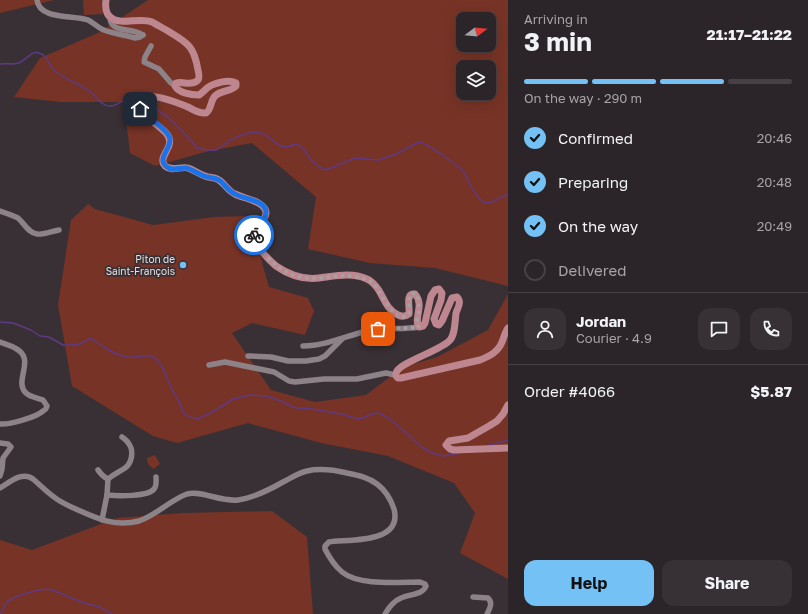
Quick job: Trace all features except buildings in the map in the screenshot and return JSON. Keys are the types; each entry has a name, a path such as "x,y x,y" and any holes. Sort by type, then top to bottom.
{"main road":[{"path":"106,0 105,8 110,17 117,20 145,20 152,22 183,40 187,44 195,54 199,78 191,84 181,82 176,83 176,88 180,91 197,95 218,83 230,81 235,83 236,85 232,90 216,95 209,111 204,113 200,113 169,100 144,96 137,99 137,104 145,114 164,130 170,138 170,144 163,158 166,167 173,169 189,168 204,176 218,180 233,194 255,201 265,208 265,218 256,228 254,238 259,247 276,265 288,274 306,278 344,275 367,279 375,286 392,312 400,316 407,316 409,314 409,297 413,293 418,298 419,313 416,322 419,327 423,326 425,323 431,296 434,290 439,289 442,293 434,319 436,324 439,325 452,298 457,296 459,298 460,302 455,317 452,339 442,346 404,365 396,372 395,375 398,378 464,364 487,357 499,349 508,328"},
{"path":"508,405 497,421 468,438 449,441 446,445 450,449 454,450 508,448"}],"street":[{"path":"37,0 40,7 48,13 88,20 105,30 135,38 143,35 135,31 114,27 110,17"},
{"path":"151,46 144,62 159,69 171,83 175,85"},
{"path":"0,211 16,217 35,234 59,230"},
{"path":"303,346 317,345 368,330 419,327"},
{"path":"248,356 271,357 292,361 319,359 328,354 345,337"},
{"path":"0,342 15,348 23,355 25,364 22,382 24,391 30,396 43,400 47,406 44,411 36,416 13,423 0,424"},
{"path":"209,365 225,362 274,372 289,381 295,382 357,379 386,373 395,375"},
{"path":"108,479 125,468 131,460 132,449 122,437"},
{"path":"0,443 7,443 11,447 3,458 0,476"},
{"path":"0,488 22,476 30,477 55,498 71,507 102,520 114,523 128,523 150,516 188,494 197,494 229,500 248,498 295,476 319,469 361,476 374,481 381,487 389,498 395,514 394,524 388,530 377,536 360,540 329,542 325,546 325,549 340,571 353,578 378,582 420,582 425,584 426,586 422,592 400,598 385,614"},
{"path":"98,470 108,479"},
{"path":"108,495 120,496 149,493 156,487 156,477"},
{"path":"102,520 108,495 108,479"},
{"path":"473,597 488,598 490,600 491,604 487,614"}],"shaded area":[{"path":"0,0 54,0 0,13"},
{"path":"83,0 102,0 103,14 84,15"},
{"path":"148,0 508,0 508,286 435,268 370,263 308,249 316,197 252,143 209,151 155,166 130,153 124,102 61,102 14,97 40,58 100,32"},
{"path":"88,204 95,209 153,225 214,217 249,216 269,287 308,298 314,311 305,335 252,323 232,333 271,390 315,402 366,395 403,367 437,357 488,330 508,294 508,579 460,553 475,513 454,483 388,456 321,443 248,423 177,443 153,436 72,386 58,305 71,220"},
{"path":"155,455 160,464 154,469 147,462 147,458"},
{"path":"272,511 307,537 313,614 0,614 0,540 32,550 117,518 183,513"}],"waterway":[{"path":"0,64 16,64 36,52 45,56 55,71 88,90 105,105 116,105 133,95 137,97"},
{"path":"142,100 168,117 197,148 216,150 229,141 242,135 256,132 266,135 283,147 289,147 295,144 301,146 309,158 326,170 355,158 379,160 396,154 419,142 436,151 462,170 474,191 484,203 493,201 508,194"},
{"path":"0,322 13,323 31,330 40,336 49,337 63,345 80,344 91,338 107,349 122,356 153,357 159,362 164,370 173,392 187,416 198,419 233,399 251,395 266,396 297,408 341,414 359,419 379,413 396,424 423,448 433,453 443,456 461,453"},
{"path":"486,446 508,440"},
{"path":"0,614 9,600 21,595 48,589 81,602 100,607 112,614"}],"way so far":[{"path":"254,235 255,241 264,254 288,274 306,278 344,275 367,279 379,290 387,306 392,312 400,316 407,316 409,314 409,297 413,293 417,295 419,313 416,322 419,327 378,329"}],"place":[{"name":"Piton de Saint-François","path":"183,265"}],"route":[{"path":"140,109 164,130 170,138 170,144 163,158 166,167 170,169 189,168 204,176 218,180 233,194 255,201 265,208 265,218 256,228 254,235"}]}
